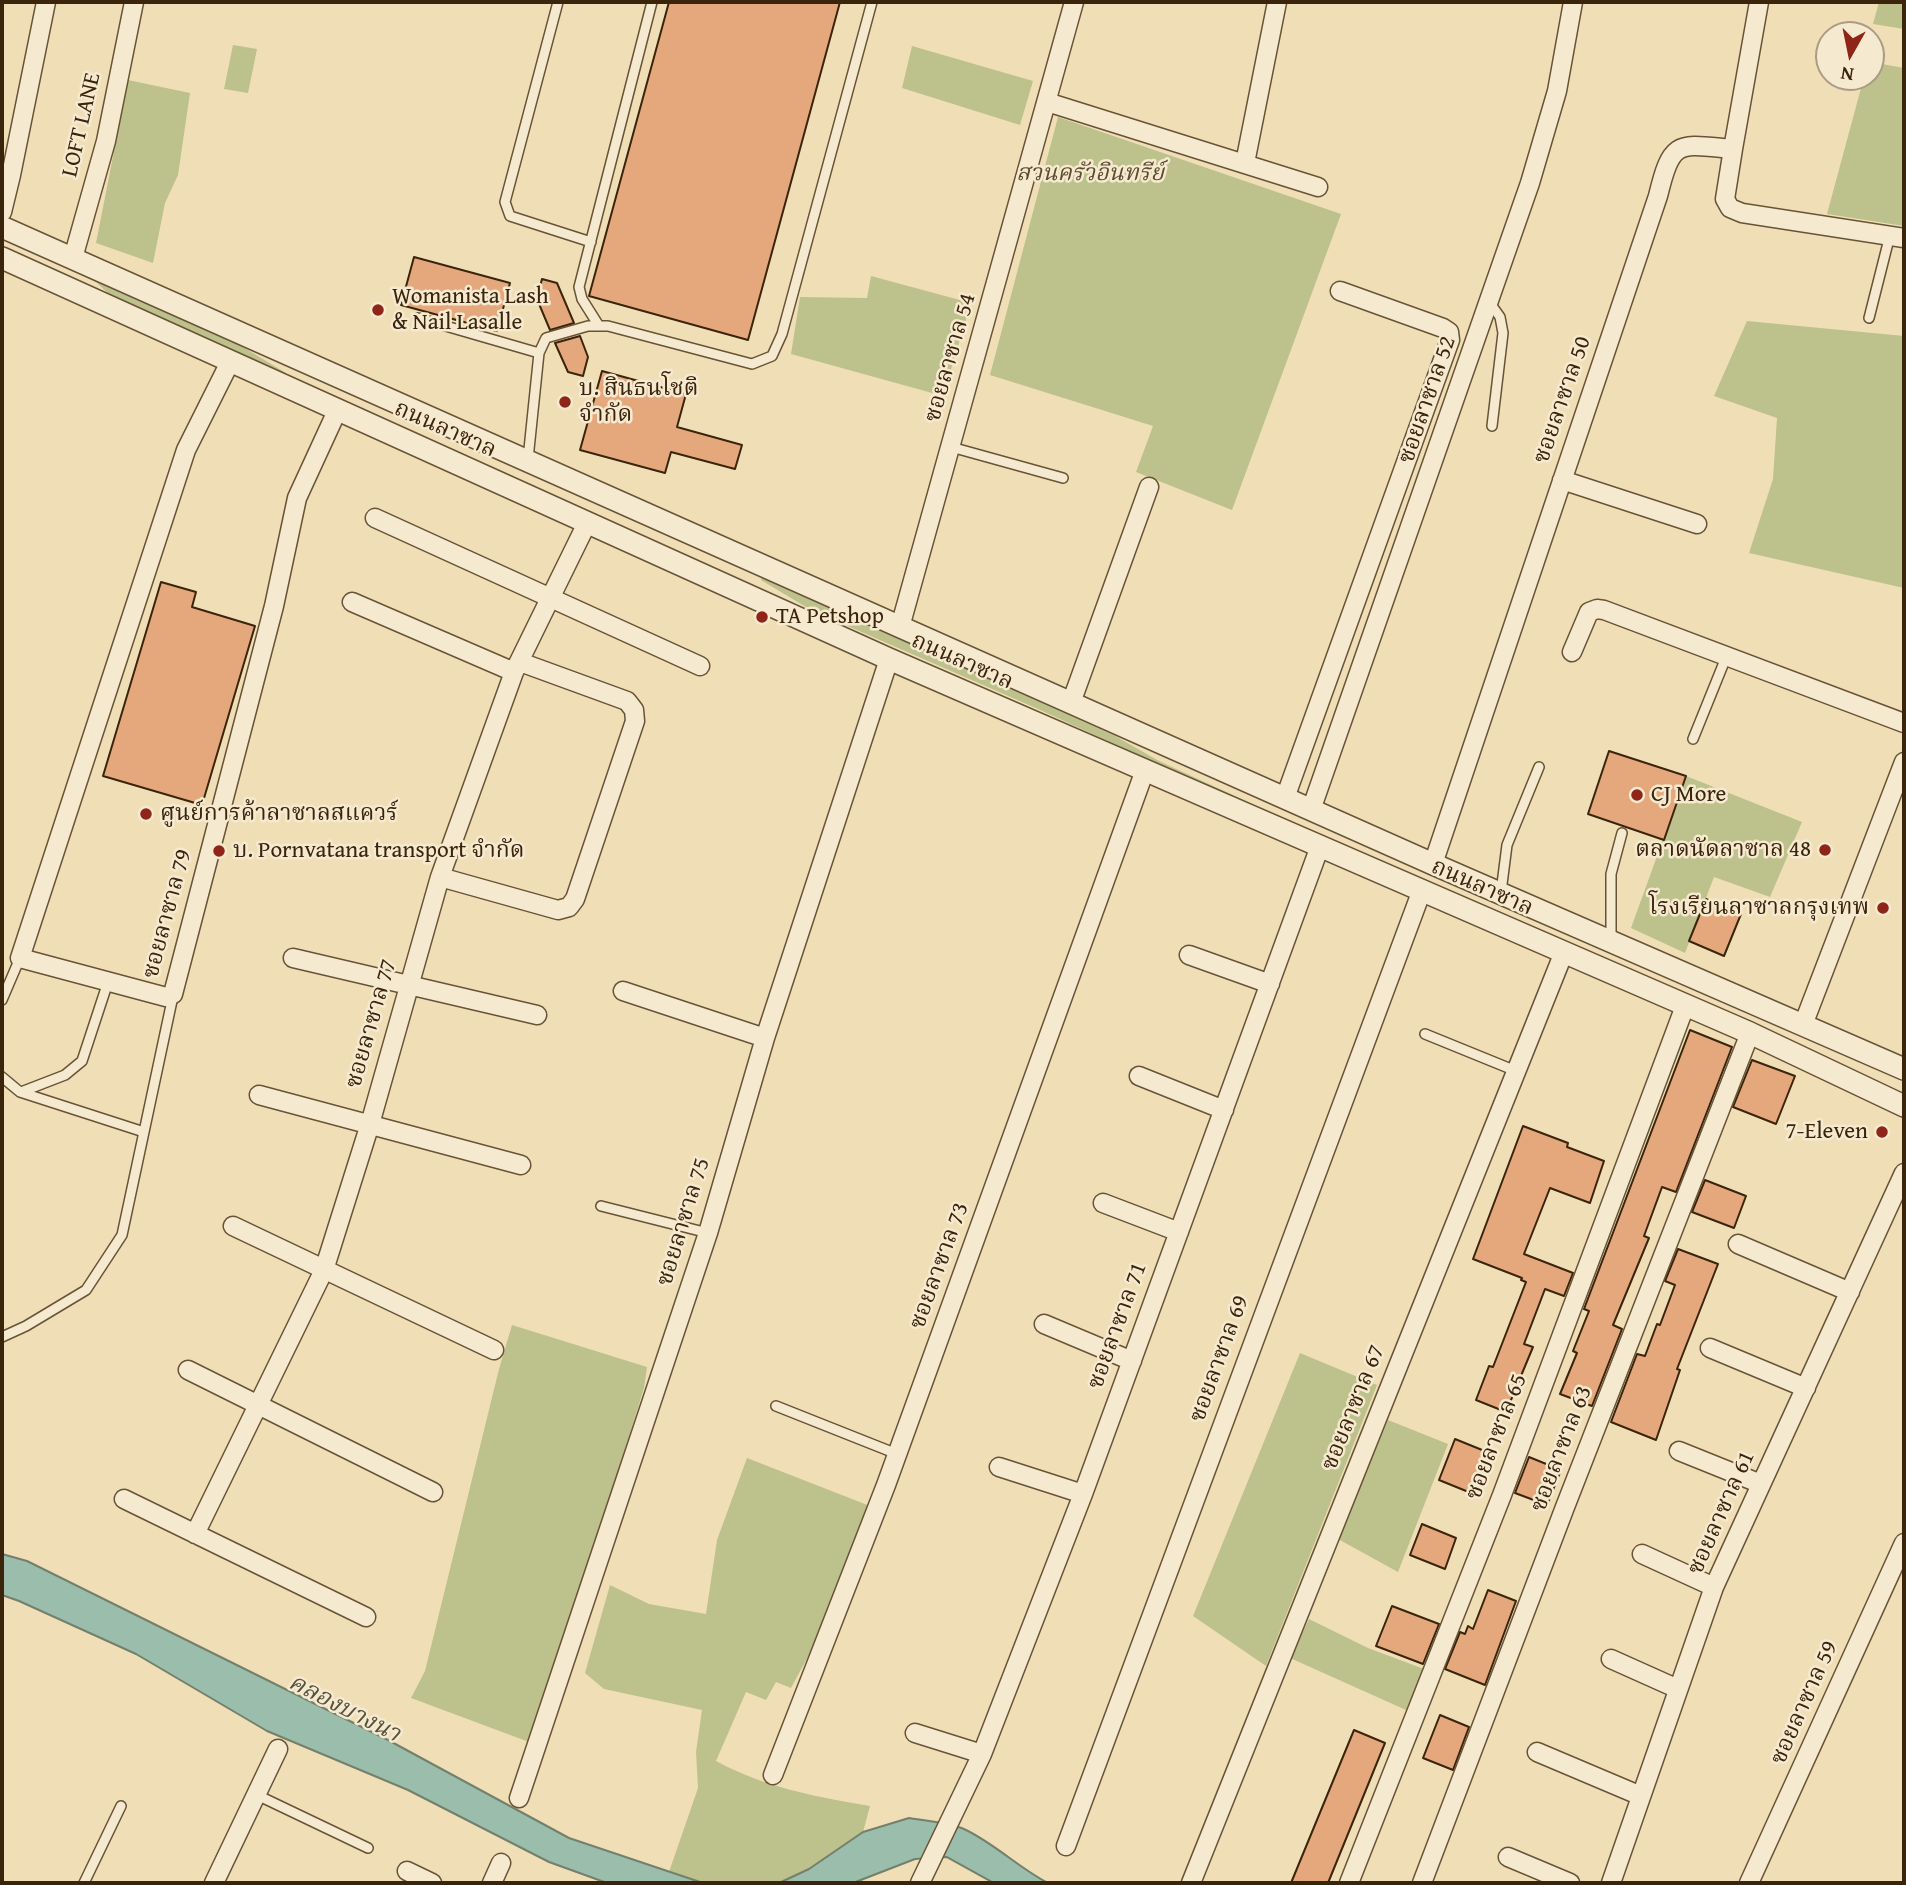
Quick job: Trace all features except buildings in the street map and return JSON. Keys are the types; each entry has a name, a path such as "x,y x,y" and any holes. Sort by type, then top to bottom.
{"street":[{"path":"2,212 12,175 46,2"},
{"name":"LOFT LANE","path":"73,258 106,142 135,2"},
{"name":"ซอยลาซาล 54","path":"900,627 1074,2"},
{"path":"1245,163 1277,2"},
{"name":"ซอยลาซาล 52","path":"1298,804 1489,301 1557,91 1573,2"},
{"path":"1759,2 1725,199 1730,208 1742,213 1897,236"},
{"path":"1047,103 1318,187"},
{"name":"ซอยลาซาล 50","path":"1433,864 1671,155 1686,145 1733,149"},
{"name":"ถนนลาซาล","path":"2,227 1500,894 1904,1069"},
{"path":"45,246 17,240 8,241 7,245 11,250 84,283 93,299"},
{"name":"ถนนลาซาล","path":"2,258 889,659 1750,1033 1904,1106"},
{"path":"1340,291 1450,332 1450,340 1298,804 1303,818 1311,824 1387,857 1405,869 1404,875 1393,878"},
{"path":"245,335 308,377 495,459 503,467 501,473 477,473"},
{"path":"20,958 186,450 230,362"},
{"name":"ซอยลาซาล 79","path":"20,958 166,997 173,994 274,606 297,498 337,411"},
{"path":"558,474 544,468 535,473 535,482 545,490 758,588 774,607"},
{"path":"1562,481 1697,524"},
{"path":"1071,703 1149,487"},
{"path":"374,518 700,666"},
{"name":"ซอยลาซาล 77","path":"195,1534 324,1270 370,1124 440,877 517,667 587,523"},
{"path":"352,602 517,667 626,701 634,710 635,721 575,899 569,907 558,910 440,877"},
{"path":"1572,653 1589,612 1597,609 1614,612 1904,723"},
{"name":"ซอยลาซาล 75","path":"519,1798 708,1233 765,1038 889,659"},
{"path":"1138,733 1153,748 1199,773 1252,796 1257,801 1257,807 1241,813"},
{"path":"1803,1025 1904,762"},
{"name":"ซอยลาซาล 73","path":"773,1775 897,1454 1145,770"},
{"path":"1265,824 1298,804"},
{"name":"ซอยลาซาล 71","path":"921,1881 982,1754 1083,1494 1320,846"},
{"path":"1433,864 1438,884 1444,891 1536,930 1556,948"},
{"name":"ซอยลาซาล 69","path":"1066,1846 1422,890"},
{"name":"ซอยลาซาล 67","path":"1191,1883 1516,1071 1556,948"},
{"path":"1189,955 1270,984"},
{"path":"293,958 537,1015"},
{"path":"623,991 765,1038"},
{"name":"ซอยลาซาล 65","path":"1349,1883 1502,1495 1685,1006"},
{"name":"ซอยลาซาล 63","path":"1422,1883 1750,1033"},
{"path":"1139,1076 1224,1110"},
{"path":"260,1095 521,1165"},
{"name":"ซอยลาซาล 61","path":"1611,1883 1714,1587 1904,1173"},
{"path":"1103,1203 1179,1232"},
{"path":"233,1226 494,1350"},
{"path":"1738,1244 1850,1292"},
{"path":"1044,1324 1132,1361"},
{"path":"1710,1348 1806,1388"},
{"path":"188,1370 433,1492"},
{"path":"1679,1451 1761,1485"},
{"path":"999,1467 1083,1494"},
{"path":"124,1499 366,1617"},
{"path":"1642,1554 1714,1587"},
{"name":"ซอยลาซาล 59","path":"1749,1883 1902,1555"},
{"path":"1611,1659 1678,1689"},
{"path":"915,1733 982,1754"},
{"path":"214,1883 278,1749"},
{"path":"1538,1752 1641,1796"},
{"path":"1508,1857 1570,1883"},
{"path":"492,1883 501,1864"},
{"path":"407,1871 432,1883"}],"lane":[{"path":"558,2 505,202 510,216 591,242"},
{"path":"599,326 582,299 579,287 652,2"},
{"path":"528,461 540,354 546,338 588,326 608,326 752,364 772,356 782,334 872,2"},
{"path":"1869,318 1897,236"},
{"path":"1489,301 1500,317 1503,333 1492,426"},
{"path":"418,318 540,354"},
{"path":"951,447 1063,478"},
{"path":"1693,739 1727,655"},
{"path":"1500,894 1507,845 1539,767"},
{"path":"1611,941 1611,874 1622,833"},
{"path":"2,1000 20,958"},
{"path":"20,1092 65,1075 82,1061 108,982"},
{"path":"2,1337 26,1326 86,1290 122,1235 173,994"},
{"path":"1425,1034 1516,1071"},
{"path":"2,1077 20,1092 144,1132"},
{"path":"601,1206 708,1233"},
{"path":"776,1406 897,1454"},
{"path":"257,1795 368,1848"},
{"path":"84,1883 121,1806"}],"green space":[{"path":"1879,2 1904,2 1904,29 1885,26 1885,21 1874,21"},
{"path":"233,45 257,49 248,93 224,89"},
{"path":"912,46 1033,81 1020,125 902,88"},
{"path":"1885,65 1904,68 1904,226 1827,214 1860,91 1885,91"},
{"path":"128,80 190,93 178,175 165,203 153,263 96,243"},
{"name":"สวนครัวอินทรีย์","path":"1058,117 1341,214 1232,510 1136,472 1153,426 990,375"},
{"path":"43,252 233,341 286,373 280,373 111,296 96,282 41,256"},
{"path":"871,276 971,303 943,396 791,354 800,297 867,298"},
{"path":"1747,321 1904,336 1904,588 1749,553 1773,479 1777,418 1714,396"},
{"path":"762,577 1115,736 1159,761 1248,802 1245,804 1038,709 811,610 761,580"},
{"path":"1686,776 1802,822 1770,897 1714,877 1685,953 1631,928"},
{"path":"512,1325 647,1367 644,1388 588,1568 529,1742 411,1698 425,1671"},
{"path":"1300,1353 1377,1385 1266,1666 1193,1616"},
{"path":"1388,1420 1448,1444 1398,1572 1338,1539"},
{"path":"747,1458 870,1506 824,1627 791,1688 776,1682 766,1700 746,1692 716,1761 772,1784 810,1795 870,1806 863,1832 809,1869 779,1883 703,1883 669,1872 698,1788 696,1752 702,1710 604,1689 585,1673 610,1585 649,1604 706,1614 717,1540"},
{"path":"1309,1619 1368,1648 1424,1669 1406,1710 1290,1658"}],"shaded area":[{"path":"2,1554 27,1561 388,1740 569,1838 703,1883 607,1883 549,1862 408,1790 267,1731 136,1654 2,1595"},
{"path":"909,1818 964,1829 1048,1883 994,1883 947,1857 915,1859 853,1883 779,1883 809,1869 863,1832"}],"place":[{"name":"Womanista Lash & Nail Lasalle","path":"378,310"},
{"name":"บ. สินธนโชติ จำกัด","path":"565,402"},
{"name":"TA Petshop","path":"762,617"},
{"name":"CJ More","path":"1637,795"},
{"name":"ศูนย์การค้าลาซาลสแควร์","path":"146,814"},
{"name":"ตลาดนัดลาซาล 48","path":"1825,850"},
{"name":"บ. Pornvatana transport จำกัด","path":"219,851"},
{"name":"โรงเรียนลาซาลกรุงเทพ","path":"1883,908"},
{"name":"7-Eleven","path":"1882,1132"}],"water label":[{"name":"คลองบางนา","path":"344,1709"}]}
